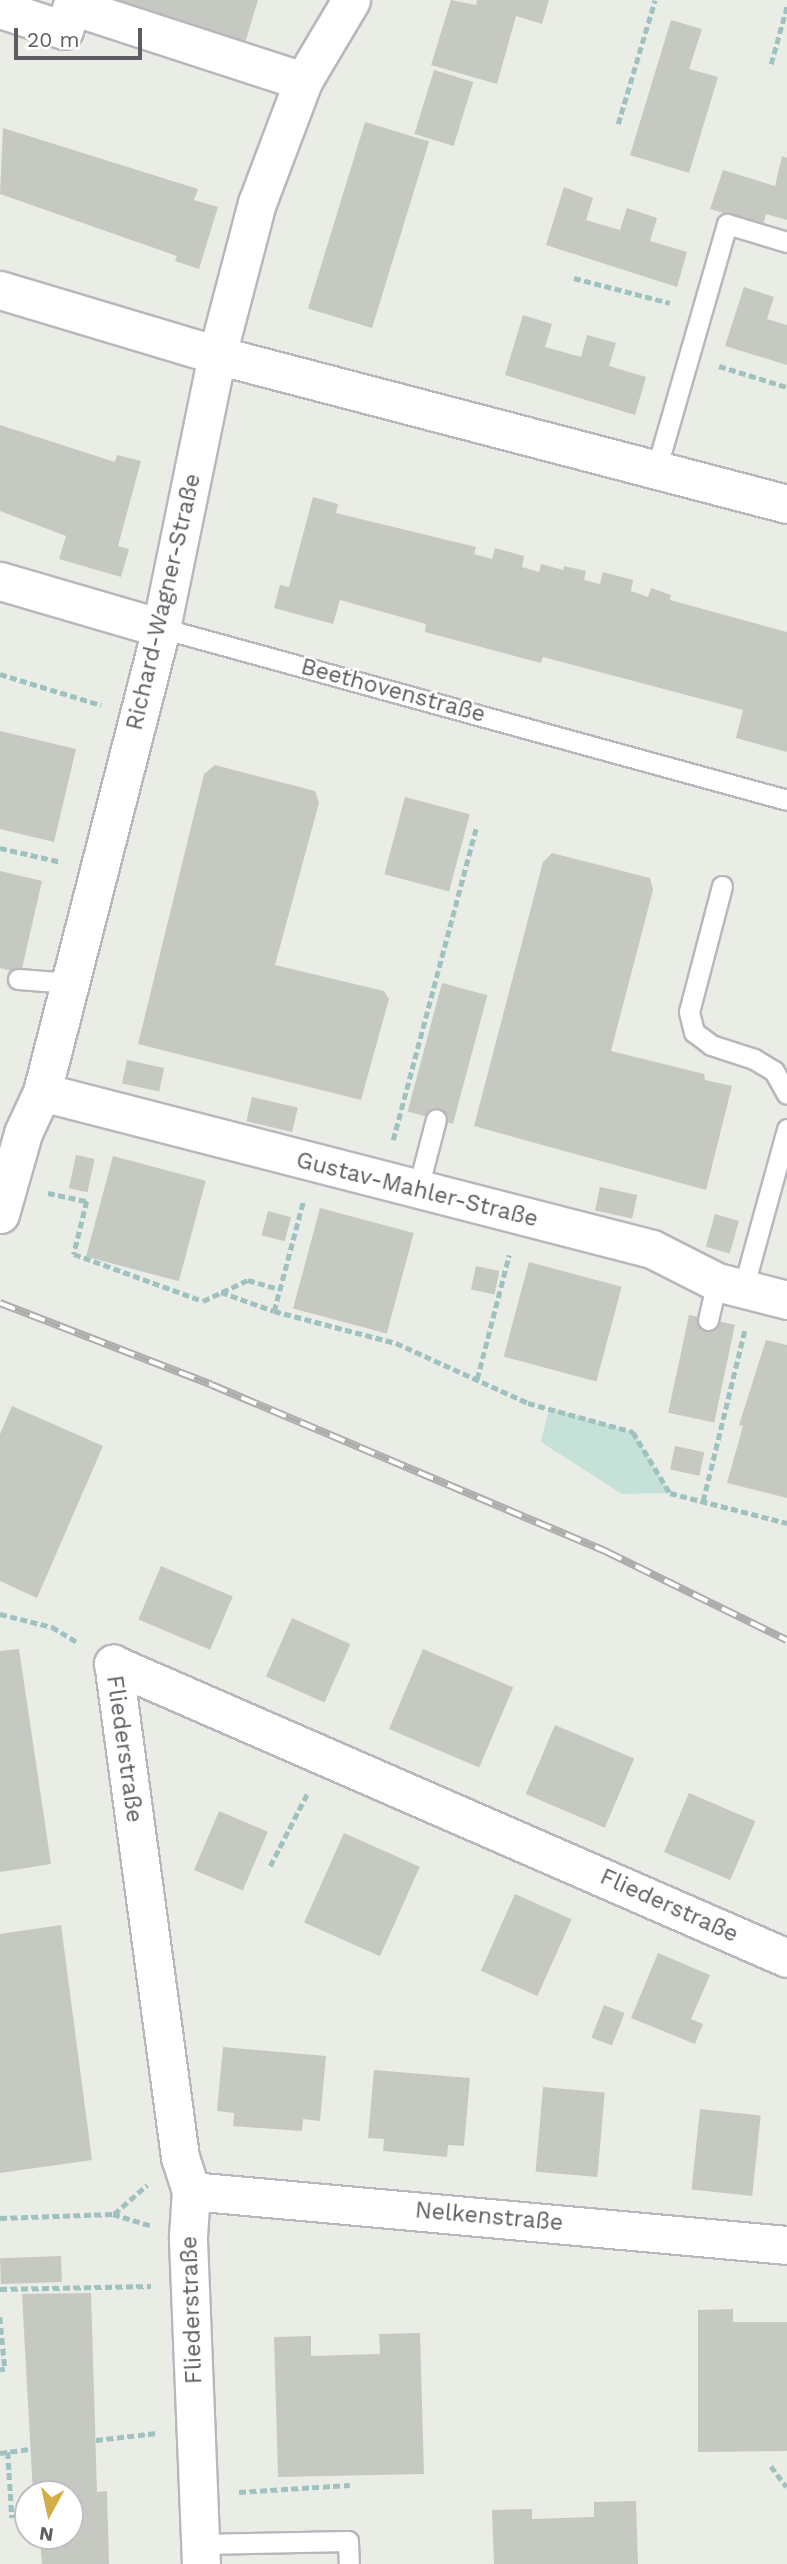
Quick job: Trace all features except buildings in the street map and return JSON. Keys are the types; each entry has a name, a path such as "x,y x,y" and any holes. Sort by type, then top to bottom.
{"street":[{"name":"Richard-Wagner-Straße","path":"4,1199 23,1133 42,1092 71,983 161,628 217,355 257,203 303,82 351,0"},
{"path":"0,9 64,30 72,6 303,82"},
{"path":"0,290 217,355 787,504"},
{"name":"Beethovenstraße","path":"0,581 161,628"},
{"name":"Gustav-Mahler-Straße","path":"42,1092 417,1192 652,1249 751,1291"},
{"name":"Fliederstraße","path":"113,1664 787,1958"},
{"name":"Fliederstraße","path":"113,1664 180,2157 191,2190 188,2236 201,2554"},
{"name":"Nelkenstraße","path":"191,2190 787,2245"}],"lane":[{"path":"656,470 727,224 787,242"},
{"name":"Beethovenstraße","path":"161,628 787,800"},
{"path":"722,886 689,1012 694,1031 711,1045 754,1059 774,1071 787,1094"},
{"path":"18,979 71,983"},
{"path":"417,1192 436,1119"},
{"path":"708,1320 751,1291 787,1129"},
{"path":"201,2554 348,2541 349,2564"}],"path":[{"path":"618,124 655,0"},
{"path":"771,64 787,6"},
{"path":"574,278 702,312"},
{"path":"688,357 787,387"},
{"path":"0,674 138,717"},
{"path":"382,1182 476,828"},
{"path":"0,848 99,870"},
{"path":"274,1311 313,1163"},
{"path":"4,1199 87,1201 74,1254 203,1301 248,1280 280,1289"},
{"path":"477,1379 519,1217"},
{"path":"703,1501 751,1291"},
{"path":"221,1292 274,1311 396,1343 528,1403 633,1432 670,1493 787,1523"},
{"path":"0,1614 52,1627 113,1664"},
{"path":"270,1866 326,1757"},
{"path":"0,2218 113,2214 188,2236"},
{"path":"0,2290 190,2284"},
{"path":"0,2317 5,2369 0,2370"},
{"path":"96,2440 196,2428"},
{"path":"0,2453 29,2449"},
{"path":"8,2452 12,2518"},
{"path":"771,2466 787,2487"},
{"path":"199,2495 350,2485"}],"shaded area":[{"path":"549,1408 633,1432 670,1493 622,1494 541,1442"}],"railway":[{"path":"0,1303 212,1385 607,1552 787,1640"}]}
